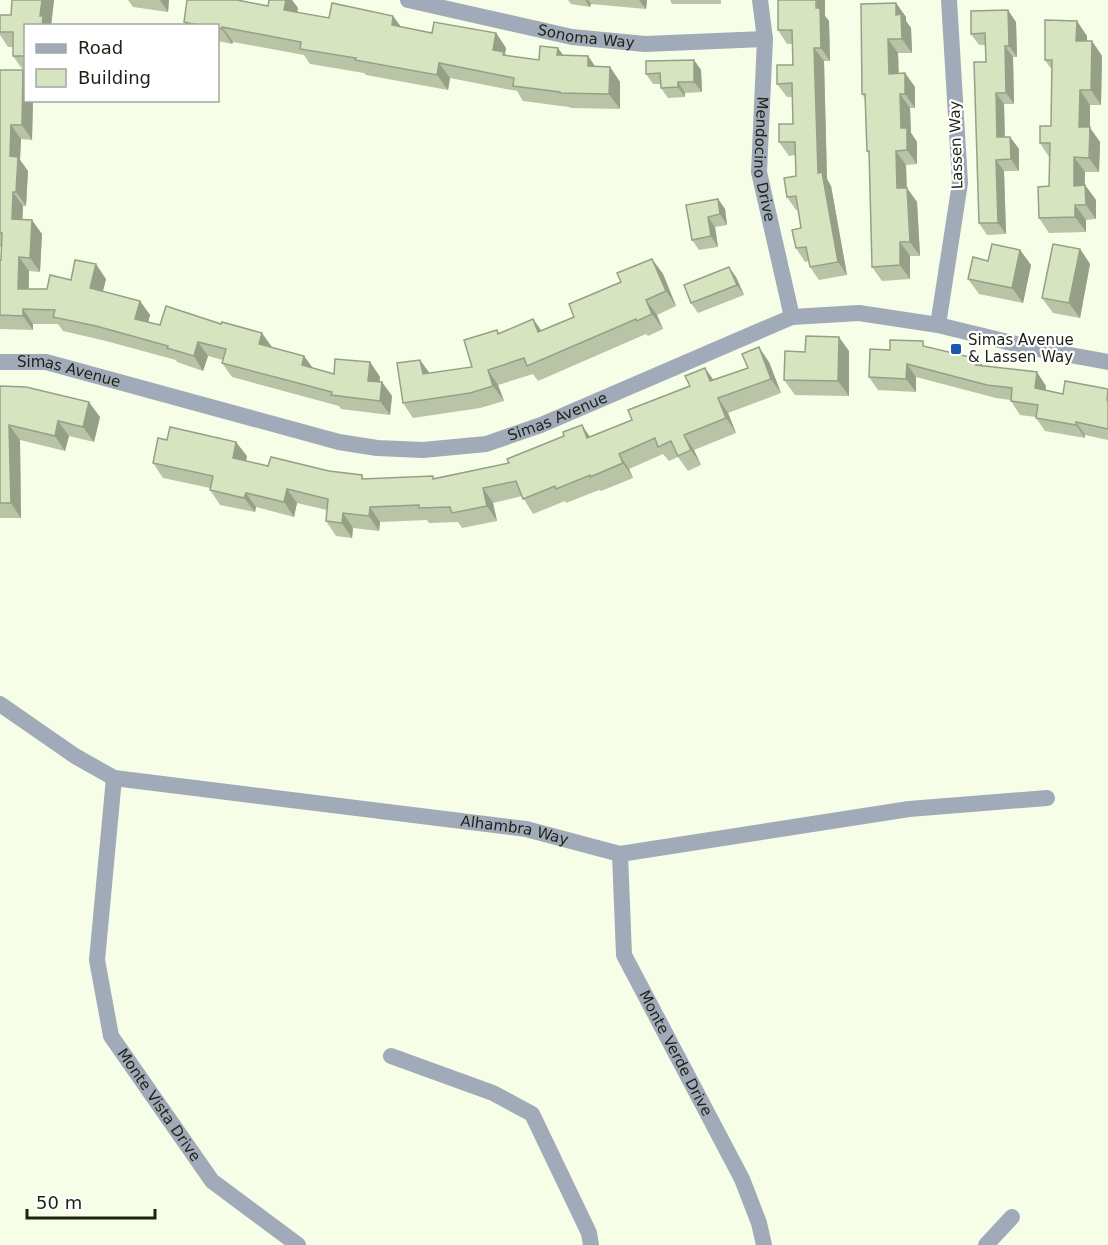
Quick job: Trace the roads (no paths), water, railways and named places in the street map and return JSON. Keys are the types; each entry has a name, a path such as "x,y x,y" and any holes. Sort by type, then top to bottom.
{"street":[{"name":"Sonoma Way","path":"408,0 572,37 645,44 765,39"},
{"name":"Mendocino Drive","path":"760,0 765,39 759,172 792,317"},
{"name":"Lassen Way","path":"938,325 960,183 949,0"},
{"name":"Simas Avenue","path":"0,362 46,362 339,442 377,448 423,450 486,444 541,425 792,317 859,313 938,325 1036,349 1108,362"},
{"name":"Alhambra Way","path":"0,704 75,756 114,778 526,829 620,854 909,809 1047,798"},
{"name":"Monte Vista Drive","path":"114,778 97,960 111,1036 212,1181 298,1245"},
{"name":"Monte Verde Drive","path":"620,854 624,955 742,1179 759,1223 764,1245"},
{"path":"391,1056 493,1093 532,1114 589,1233 591,1245"},
{"path":"987,1245 1012,1217"}],"place":[{"name":"Simas Avenue & Lassen Way","path":"956,349"}]}
